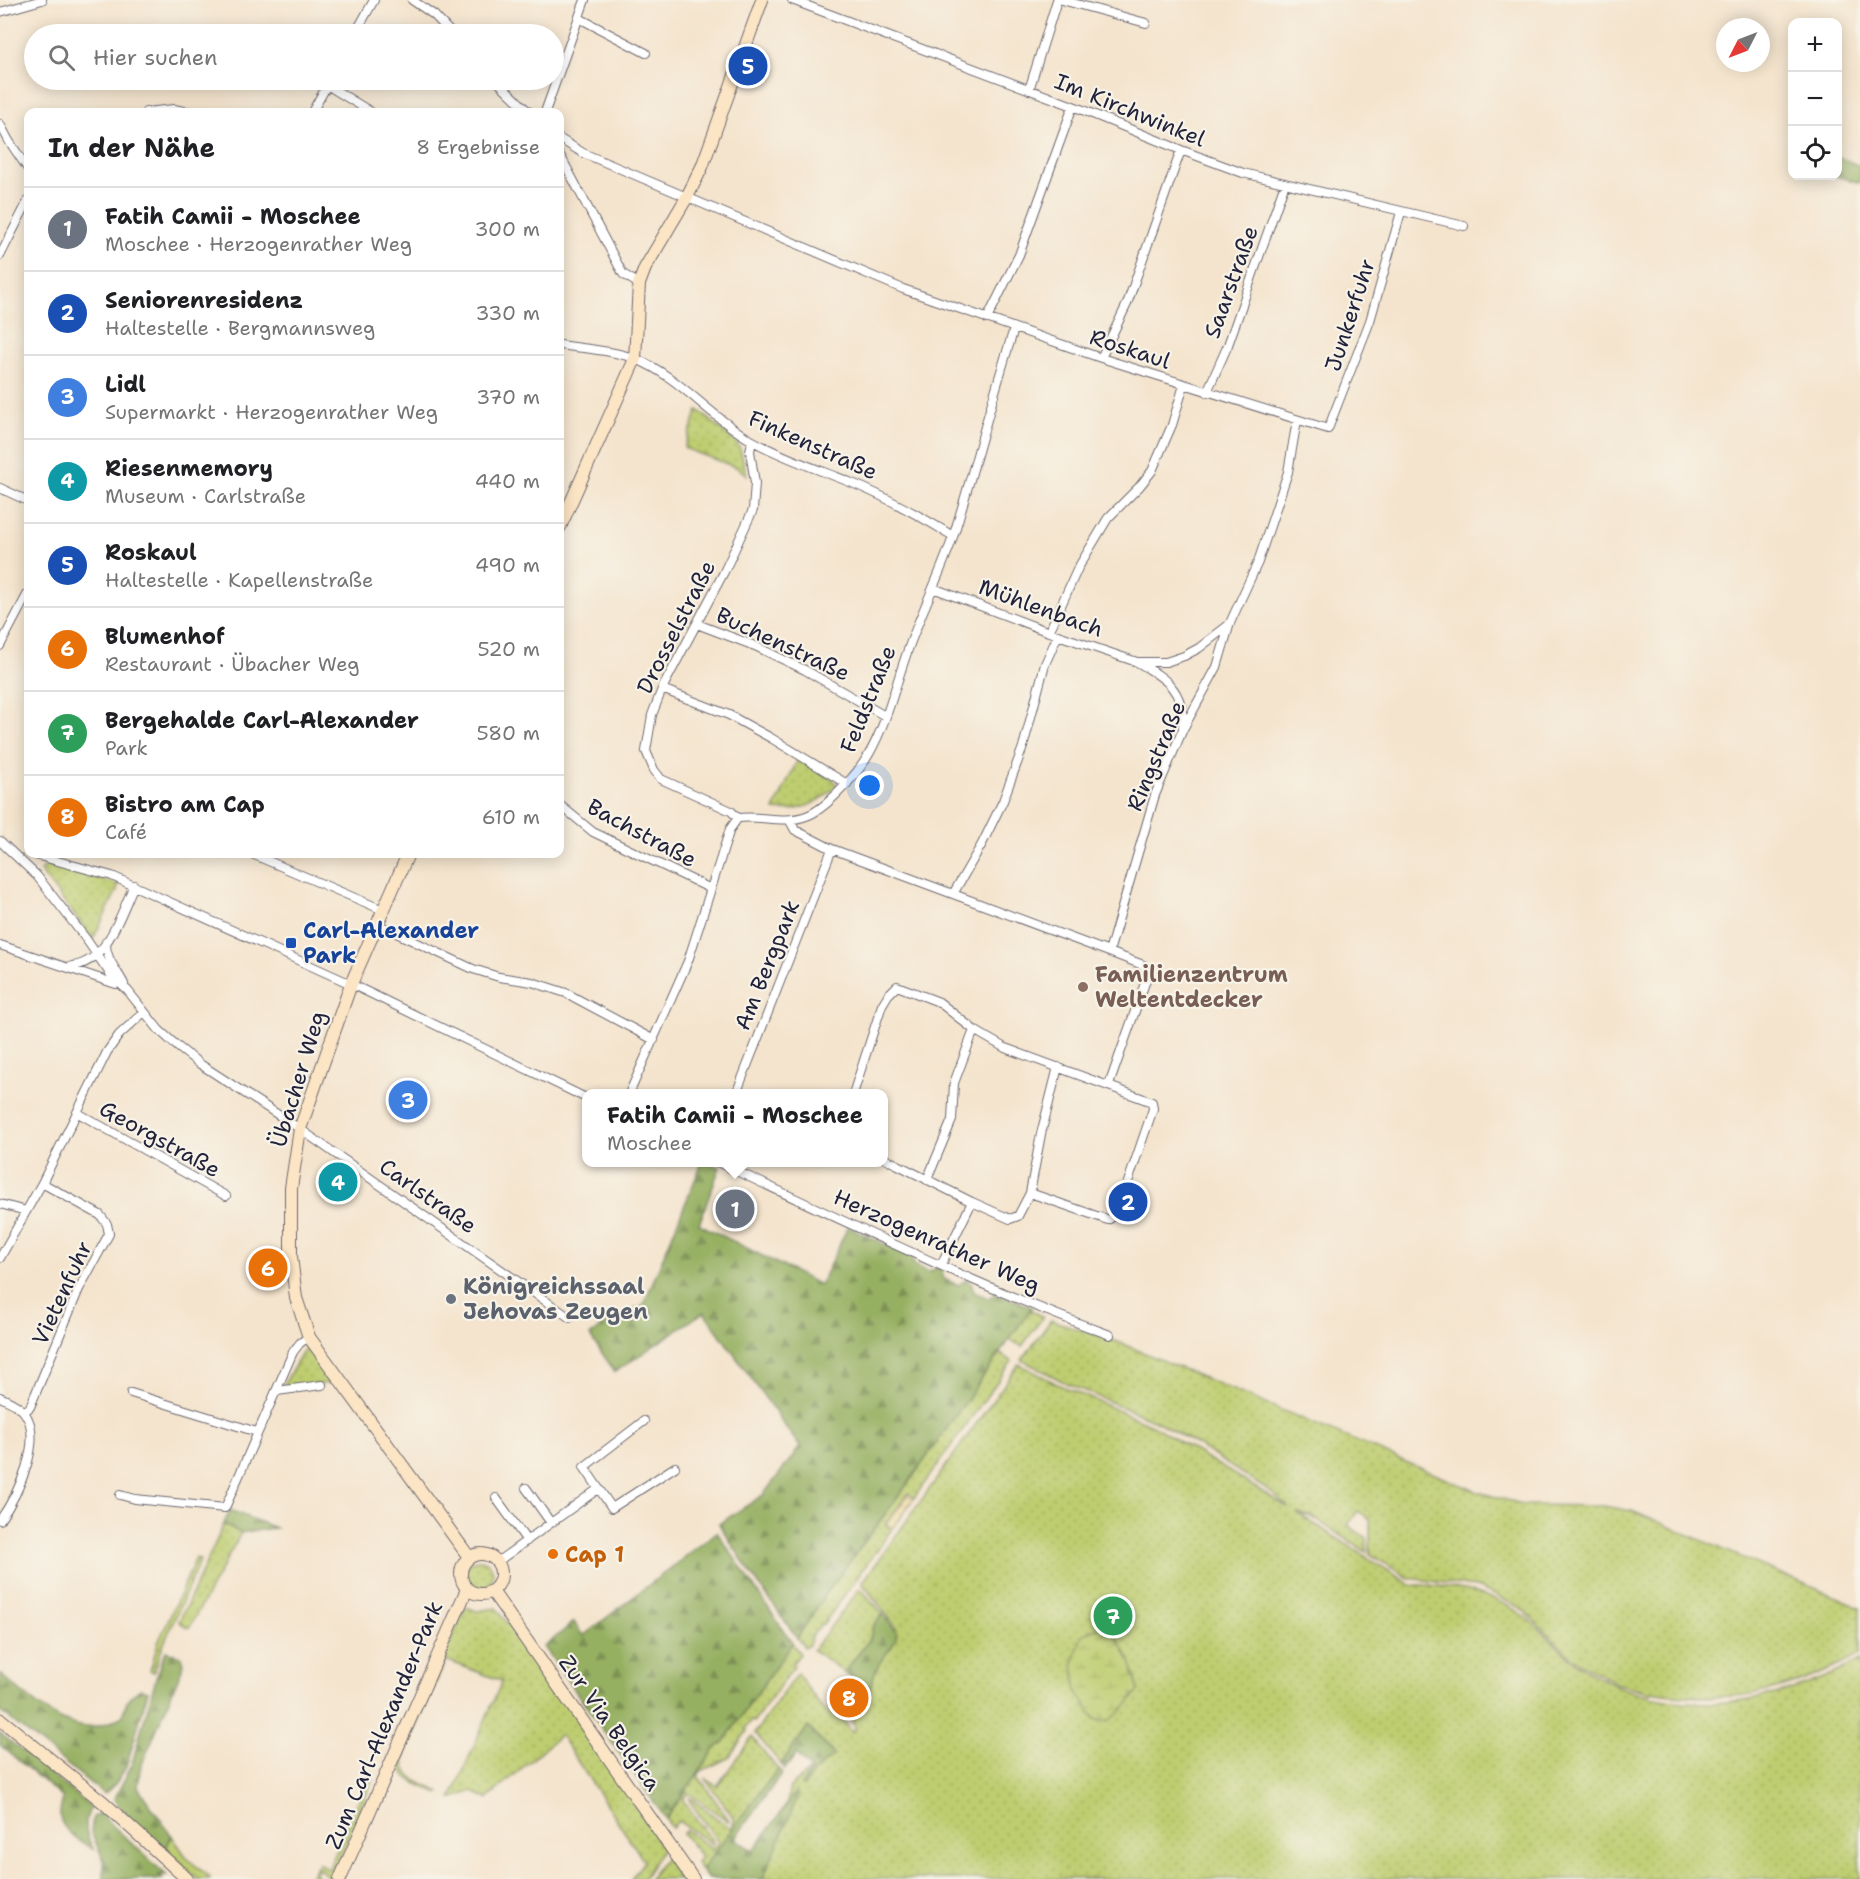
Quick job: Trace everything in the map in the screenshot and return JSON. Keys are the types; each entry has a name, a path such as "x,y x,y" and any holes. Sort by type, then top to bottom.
{"street":[{"path":"0,12 42,0"},
{"path":"361,24 374,0"},
{"path":"412,0 434,15 443,24"},
{"path":"564,59 585,0"},
{"path":"564,518 635,359 639,284 652,252 687,197 702,167 762,0"},
{"name":"Im Kirchwinkel","path":"792,0 1243,173 1464,226"},
{"path":"1029,90 1057,0"},
{"path":"1062,0 1087,4 1146,23"},
{"path":"579,18 646,53"},
{"path":"314,108 324,90"},
{"path":"339,90 364,108"},
{"path":"506,90 525,108"},
{"path":"546,108 553,90"},
{"path":"987,319 1019,255 1073,106"},
{"path":"0,124 24,163"},
{"name":"Roskaul","path":"564,141 583,153 862,273 1014,329 1328,429"},
{"path":"1101,358 1127,304 1181,150"},
{"path":"564,163 623,274 639,284"},
{"name":"Saarstraße","path":"1207,392 1228,345 1285,183"},
{"path":"0,255 24,209"},
{"name":"Junkerfuhr","path":"1328,429 1370,321 1401,212"},
{"name":"Feldstraße","path":"790,821 814,812 847,784 869,754 953,536 995,387 1014,329"},
{"name":"Finkenstraße","path":"564,346 611,352 635,359 681,386 732,428 752,441 893,501 953,536"},
{"path":"952,894 1004,801 1023,747 1053,633 1078,568 1108,518 1152,471 1172,425 1184,385"},
{"name":"Ringstraße","path":"1109,952 1155,795 1183,729 1217,666 1230,623 1258,562 1288,472 1297,420"},
{"name":"Drosselstraße","path":"738,818 731,811 661,778 654,770 646,751 652,715 662,689 753,510 755,483 750,450 752,441"},
{"path":"0,488 24,499"},
{"name":"Mühlenbach","path":"933,588 1137,662 1155,672 1171,687 1181,701 1183,729"},
{"path":"0,646 24,600"},
{"name":"Mühlenbach","path":"1137,662 1166,662 1184,656 1199,648 1230,623"},
{"name":"Buchenstraße","path":"697,624 755,646 805,670 885,716"},
{"path":"662,689 729,715 847,784"},
{"name":"Bachstraße","path":"564,808 593,832 711,889"},
{"path":"632,1089 688,961 730,830 738,818 751,816 790,821 795,830 832,849 1143,964 1147,971 1146,980 1109,1085"},
{"name":"Carlstraße","path":"0,841 37,876 111,975 128,991 159,1030 185,1053 300,1129 570,1318"},
{"name":"Am Bergpark","path":"737,1089 832,849"},
{"path":"19,857 24,855"},
{"path":"48,858 112,876 134,885 351,984 582,1096"},
{"path":"261,858 383,910"},
{"name":"Übacher Weg","path":"309,1337 296,1298 291,1256 291,1188 300,1129 351,984 406,858"},
{"path":"60,965 81,965 91,960 106,942 134,885"},
{"path":"377,924 473,969 499,977 532,982 566,993 654,1040"},
{"name":"Carlstraße","path":"106,942 108,957 128,991"},
{"path":"0,945 109,980 128,991"},
{"path":"855,1089 882,1005 897,986 939,1002 974,1030 1005,1048 1152,1102 1153,1109 1117,1214 1108,1220 1030,1192"},
{"name":"Georgstraße","path":"0,1258 42,1184 107,1052 119,1035 144,1012"},
{"path":"927,1180 952,1119 954,1083 974,1030"},
{"path":"888,1160 1010,1219 1018,1216 1030,1192 1041,1134 1058,1067"},
{"name":"Georgstraße","path":"78,1113 226,1196"},
{"name":"Herzogenrather Weg","path":"728,1167 941,1265 1110,1335"},
{"name":"Vietenfuhr","path":"24,1412 30,1407 79,1288 109,1234 107,1224 100,1215 42,1184"},
{"path":"941,1265 972,1202"},
{"path":"0,1204 26,1211"},
{"path":"120,1495 135,1499 225,1508 294,1352 300,1343 309,1337 470,1557 484,1554 497,1562 500,1568 500,1581 492,1591"},
{"path":"277,1391 322,1385"},
{"path":"132,1393 257,1432"},
{"path":"0,1397 14,1403 24,1412 32,1438 29,1458 8,1510 0,1520"},
{"path":"644,1421 584,1467 598,1489 612,1508 675,1467"},
{"path":"526,1488 551,1523"},
{"path":"497,1562 598,1489"},
{"path":"496,1498 527,1541"},
{"name":"Zum Carl-Alexander-Park","path":"470,1557 464,1562 460,1576 467,1589 479,1594 492,1591"},
{"name":"Zum Carl-Alexander-Park","path":"340,1879 467,1589"},
{"name":"Zur Via Belgica","path":"492,1591 693,1879"},
{"path":"0,1719 103,1802 187,1879"}],"green space":[{"path":"1842,159 1860,166 1860,183 1842,178"},
{"path":"698,410 736,442 747,475 738,468 684,448"},
{"path":"798,759 833,779 837,785 816,802 792,810 774,810"},
{"path":"47,864 118,884 93,939 40,871"},
{"path":"700,1167 720,1167 699,1224 820,1285 848,1227 911,1256 914,1265 929,1272 937,1267 941,1269 944,1279 958,1285 966,1280 971,1282 974,1292 989,1298 996,1293 1032,1307 914,1475 825,1595 797,1638 719,1524 763,1495 800,1447 704,1312 615,1372 590,1336 611,1319 643,1306"},
{"path":"1030,1310 1043,1317 1022,1346 1008,1339"},
{"path":"1051,1320 1118,1342 1478,1492 1525,1505 1604,1506 1632,1511 1860,1607 1860,1655 1808,1679 1759,1693 1734,1696 1681,1696 1651,1692 1651,1694 1615,1683 1580,1663 1522,1609 1495,1595 1476,1587 1409,1578 1370,1554 1370,1519 1358,1511 1348,1525 1366,1538 1367,1552 1312,1517 1297,1513 1411,1585 1439,1586 1467,1591 1508,1606 1528,1619 1578,1664 1611,1683 1645,1695 1682,1702 1719,1702 1756,1698 1792,1689 1860,1660 1860,1879 758,1879 782,1825 790,1787 832,1752 808,1727 781,1764 755,1733 797,1673 822,1708 843,1720 852,1732 856,1728 847,1714 863,1697 862,1682 881,1647 896,1627 862,1583 1019,1364 1057,1384 1154,1426 1289,1508 1272,1493 1158,1422 1066,1383 1022,1360"},
{"path":"307,1345 330,1383 281,1389"},
{"path":"999,1353 1012,1361 914,1498 908,1494 886,1524 892,1529 823,1625 821,1624 810,1639 808,1646 804,1647 797,1638 825,1595 914,1475"},
{"path":"230,1510 275,1528 241,1533 224,1524"},
{"path":"224,1524 241,1533 189,1628 179,1622"},
{"path":"717,1532 792,1643 725,1740 715,1749 666,1819 544,1647 574,1622 583,1636"},
{"path":"196,1558 200,1560 154,1672 150,1671 158,1643"},
{"path":"479,1560 489,1564 493,1574 489,1584 479,1588 469,1584 465,1574 469,1564"},
{"path":"860,1588 883,1614 873,1626 870,1639 844,1672 813,1650"},
{"path":"466,1607 477,1611 496,1608 544,1671 625,1787 663,1849 643,1879 631,1879 644,1861 560,1735 487,1799 473,1791 451,1799 502,1681 446,1660 404,1756 404,1764 414,1780 440,1792 438,1794 414,1782 404,1773 401,1757 404,1746"},
{"path":"883,1614 897,1632 892,1646 876,1669 869,1690 844,1672 870,1639 873,1626"},
{"path":"1101,1626 1117,1637 1130,1661 1139,1690 1127,1705 1108,1722 1095,1720 1077,1692 1073,1663 1082,1635"},
{"path":"792,1643 800,1654 792,1664 794,1666 754,1722 751,1721 745,1729 747,1731 729,1758 701,1771 698,1776 729,1820 688,1793 683,1800 713,1842 712,1844 678,1821 672,1828 666,1819 715,1749 725,1740"},
{"path":"166,1651 182,1657 184,1664 140,1769 138,1788 172,1836 166,1848 130,1819 114,1799 131,1767 158,1671"},
{"path":"0,1674 55,1716 80,1726 100,1726 123,1716 126,1703 131,1697 141,1689 148,1691 126,1767 116,1783 104,1794 0,1711"},
{"path":"808,1727 834,1755 814,1772 804,1786 801,1785 811,1770 796,1754 785,1769 781,1764"},
{"path":"0,1733 91,1807 86,1828 93,1849 64,1827 60,1815 63,1798 0,1745"},
{"path":"752,1737 778,1769 701,1870 696,1862 701,1857 683,1833 686,1830 712,1849 718,1842 689,1800 690,1798 730,1828 735,1820 705,1778 717,1786"},
{"path":"778,1769 782,1773 735,1838 753,1851 796,1792 798,1796 763,1879 708,1879 701,1870"},
{"path":"369,1777 373,1779 333,1874 330,1878 318,1868 315,1873 320,1879 315,1879 311,1875 319,1863 328,1870"},
{"path":"100,1814 166,1875 159,1875 163,1879 104,1879 104,1861 91,1832 93,1817"},
{"path":"172,1836 187,1858 211,1879 197,1879 166,1848"},
{"path":"666,1857 678,1877 681,1875 684,1879 649,1879"}],"sand":[{"path":"909,1493 914,1498 892,1529 886,1524"}],"place":[{"name":"Roskaul","path":"748,66"},
{"name":"Carl-Alexander Park","path":"291,943"},
{"name":"Familienzentrum Weltentdecker","path":"1083,987"},
{"name":"Lidl","path":"408,1100"},
{"name":"Riesenmemory","path":"338,1182"},
{"name":"Seniorenresidenz","path":"1128,1202"},
{"name":"Fatih Camii - Moschee","path":"735,1209"},
{"name":"Blumenhof","path":"268,1268"},
{"name":"Königreichssaal Jehovas Zeugen","path":"451,1299"},
{"name":"Cap 1","path":"553,1554"},
{"name":"Bergehalde Carl-Alexander","path":"1113,1616"},
{"name":"Bistro am Cap","path":"849,1698"}]}
